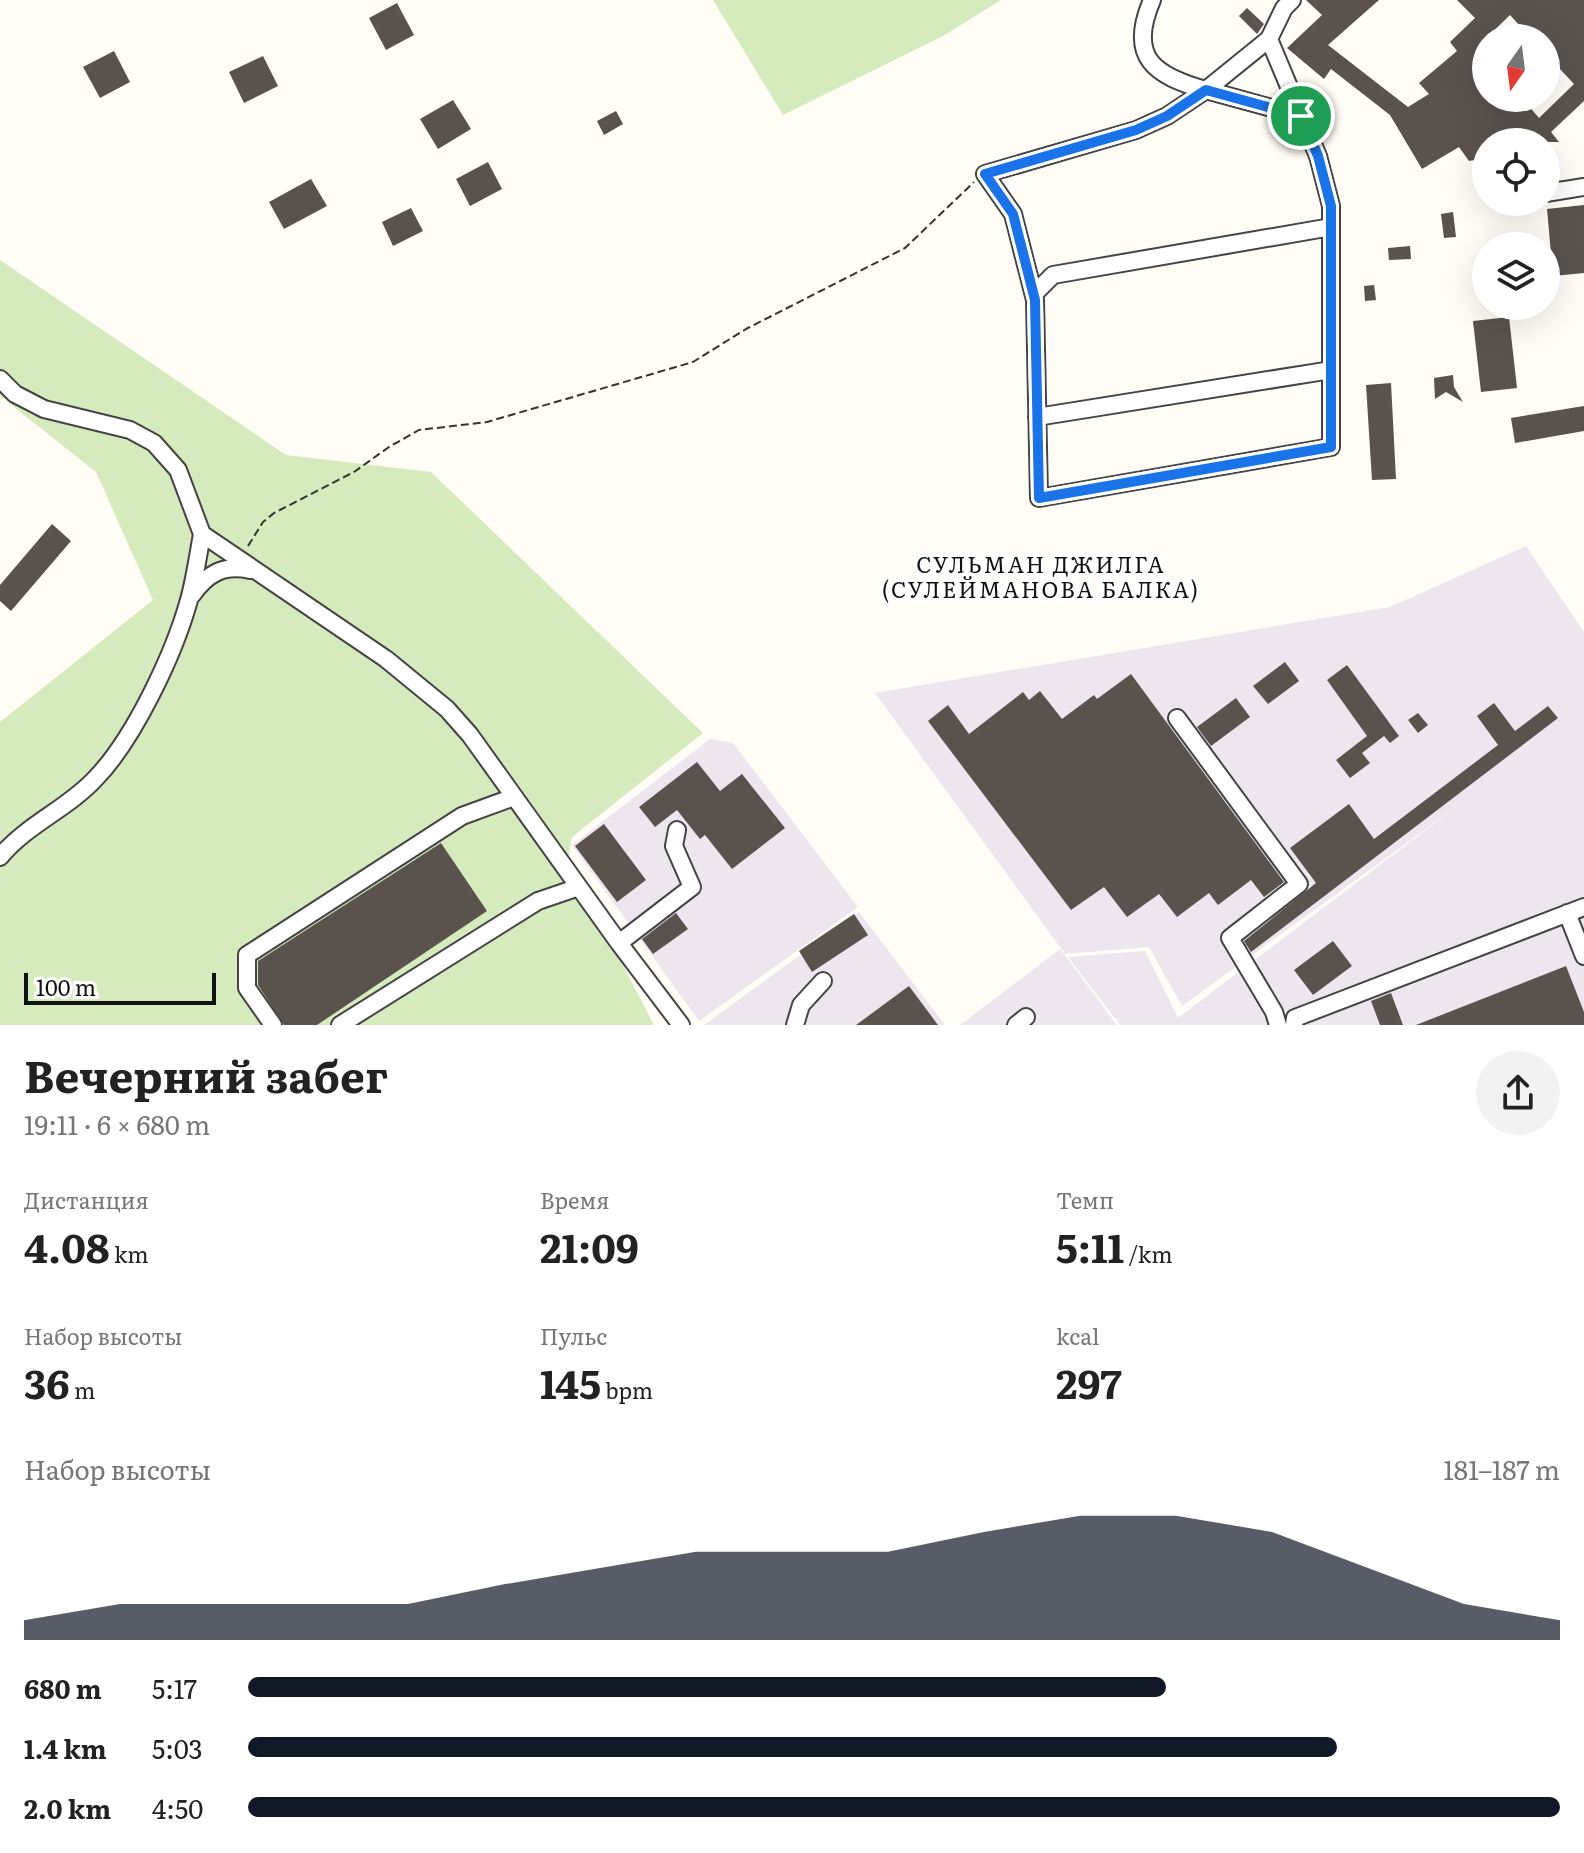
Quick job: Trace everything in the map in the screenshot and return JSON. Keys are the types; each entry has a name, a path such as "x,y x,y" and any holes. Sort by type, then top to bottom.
{"street":[{"path":"1152,0 1143,39 1153,66 1174,81 1301,116"},
{"path":"1269,39 1318,156 1331,206 1331,447 1039,498 1034,294 1013,214 985,174 1136,130 1167,116 1206,90 1269,39 1284,8 1292,0"},
{"path":"1560,191 1584,187"},
{"path":"1034,294 1053,275 1331,227"},
{"path":"1037,417 1331,370"},
{"path":"0,379 15,394 44,409 130,430 154,443 178,470 202,534 189,599 178,633 156,682 120,747 96,779 0,857"},
{"path":"202,534 386,659 437,700 470,735 681,1025"},
{"path":"189,599 203,580 219,569 238,567 257,572"},
{"path":"1177,718 1299,884 1230,938 1274,1012 1278,1025"},
{"path":"273,1025 247,988 247,955 462,816 514,797"},
{"path":"619,943 692,887 674,846 677,830"},
{"path":"340,1025 538,901 579,887"},
{"path":"1294,1025 1295,1018 1584,907"},
{"path":"1567,913 1584,956"},
{"path":"795,1025 801,1005 823,981"}],"path":[{"path":"240,561 263,522 274,513 354,472 419,430 487,422 693,362 746,329 905,248 971,183 985,174"}],"shaded area":[{"path":"1526,546 1584,632 1584,1025 1120,1025 1068,957 1145,951 1178,1018 1459,805 1182,1006 1149,947 1065,954 875,693 1390,607"},
{"path":"710,739 733,743 858,907 699,1021 572,845"},
{"path":"859,912 945,1025 704,1025"},
{"path":"1060,949 1117,1025 960,1025"}],"green space":[{"path":"713,0 1001,0 943,36 783,115"},
{"path":"0,260 286,455 431,472 703,733 572,837 568,859 654,1025 0,1025 0,722 153,600 96,472 0,396"}],"building":[{"path":"1306,0 1379,0 1328,45 1408,107 1429,94 1419,83 1457,51 1450,42 1475,18 1457,0 1584,0 1584,101 1555,128 1472,128 1472,160 1469,161 1459,147 1422,169 1390,115 1331,69 1324,79 1287,48 1322,15"},
{"path":"397,3 414,35 386,50 369,18"},
{"path":"1247,8 1264,24 1257,34 1239,16"},
{"path":"114,51 130,82 100,98 83,67"},
{"path":"263,56 278,86 244,103 229,72"},
{"path":"453,100 471,129 438,149 420,119"},
{"path":"616,111 623,124 604,135 597,121"},
{"path":"488,162 502,189 470,206 456,179"},
{"path":"311,179 327,206 284,229 269,202"},
{"path":"1584,205 1584,273 1560,275 1560,232 1549,232 1548,216 1560,216 1560,208"},
{"path":"411,208 423,231 393,246 382,222"},
{"path":"1453,212 1456,237 1444,238 1441,214"},
{"path":"1410,246 1411,259 1389,260 1388,248"},
{"path":"1374,285 1376,300 1365,301 1364,286"},
{"path":"1509,320 1517,388 1481,392 1473,321"},
{"path":"1453,375 1454,387 1463,402 1446,392 1435,399 1434,378"},
{"path":"1391,383 1396,479 1372,480 1366,385"},
{"path":"1584,406 1584,431 1515,443 1511,418"},
{"path":"52,524 71,541 11,611 0,601 0,585"},
{"path":"1285,662 1299,681 1268,704 1253,686"},
{"path":"1347,665 1399,736 1390,743 1384,736 1362,753 1370,763 1350,778 1336,760 1367,736 1327,680"},
{"path":"1131,674 1284,882 1264,897 1251,880 1218,905 1209,893 1177,917 1159,894 1127,917 1104,887 1071,910 928,721 948,705 969,734 1023,692 1029,700 1040,691 1062,719 1094,695 1097,699"},
{"path":"1236,698 1250,717 1211,746 1197,727"},
{"path":"1494,703 1515,731 1548,706 1558,718 1251,952 1244,941 1316,883 1290,848 1349,804 1374,839 1498,745 1477,716"},
{"path":"1418,713 1428,725 1418,733 1408,720"},
{"path":"697,762 720,791 742,774 785,828 732,869 705,835 700,839 677,810 655,827 639,807"},
{"path":"604,824 646,880 617,902 575,846"},
{"path":"441,843 487,911 317,1025 284,1025 258,985 258,961"},
{"path":"676,913 688,929 653,954 642,939"},
{"path":"854,914 868,935 812,972 799,951"},
{"path":"1333,941 1352,966 1313,995 1294,970"},
{"path":"1566,966 1584,1012 1584,1025 1416,1025"},
{"path":"909,986 938,1025 856,1025"},
{"path":"1391,993 1403,1025 1380,1025 1371,1001"}],"district":[{"name":"СУЛЬМАН ДЖИЛГА (СУЛЕЙМАНОВА БАЛКА)","path":"1041,576"}],"route":[{"path":"1206,90 1301,116 1318,156 1331,206 1331,447 1039,498 1035,300 1013,214 985,174 1136,130 1167,116 1206,90"}]}
